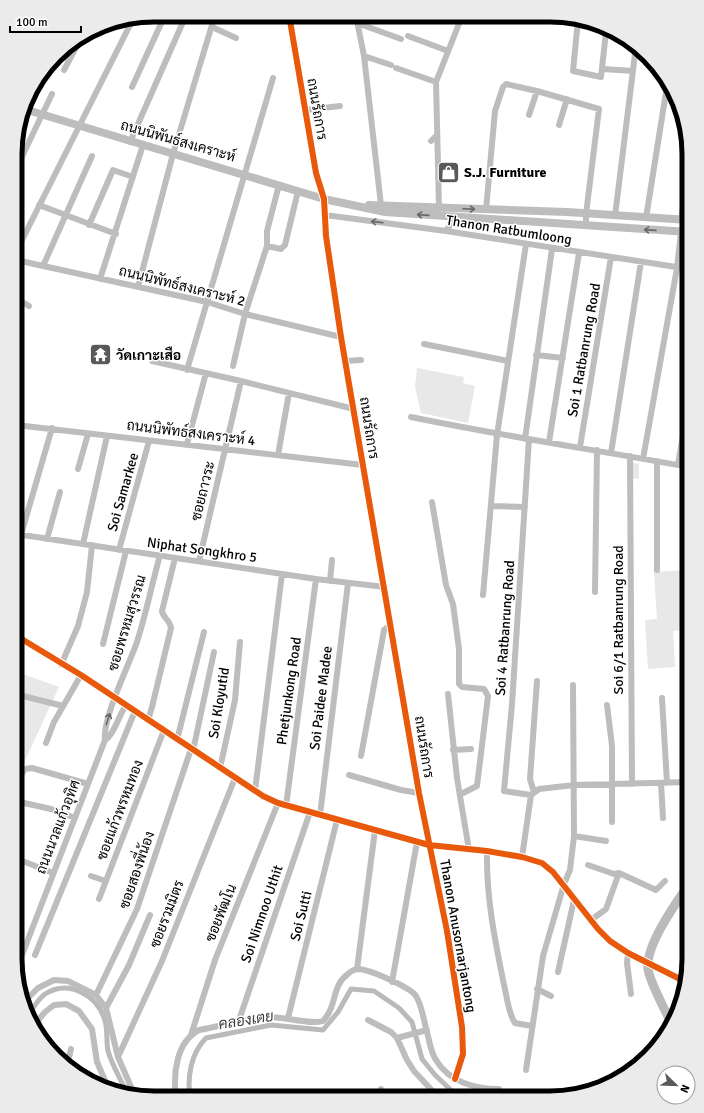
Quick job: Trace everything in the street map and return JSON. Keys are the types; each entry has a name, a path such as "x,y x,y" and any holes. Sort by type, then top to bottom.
{"main road":[{"name":"ถนนนิพันธ์สงเคราะห์","path":"29,110 130,142 298,191 360,206"},
{"path":"360,206 381,205 682,220"},
{"path":"360,206 395,213 455,218 682,232"}],"street":[{"path":"132,87 162,22"},
{"path":"130,142 184,22"},
{"path":"138,287 173,154 213,22"},
{"name":"ถนนรัถการ","path":"290,22 316,172 324,198 326,236 341,337 429,845"},
{"path":"440,208 436,82 459,22"},
{"path":"357,23 401,40"},
{"path":"357,23 364,56 381,205"},
{"path":"22,240 130,25"},
{"path":"578,25 573,71 601,78 606,34"},
{"path":"212,26 236,38"},
{"path":"408,36 448,51"},
{"path":"64,70 76,48"},
{"path":"615,216 635,54"},
{"path":"364,56 436,82"},
{"path":"603,69 633,71"},
{"path":"187,370 246,175 273,78"},
{"path":"486,210 496,111 502,87 506,84 537,91 599,109 586,214 586,226"},
{"path":"529,115 537,91"},
{"path":"646,218 666,92"},
{"path":"22,157 52,94"},
{"path":"559,125 566,99"},
{"path":"306,110 340,106"},
{"path":"431,141 437,135"},
{"path":"100,279 116,234 143,145"},
{"path":"43,266 92,156"},
{"path":"89,225 113,170 133,177"},
{"path":"233,366 245,314 267,246 267,232 279,185"},
{"path":"267,246 281,249 285,245 298,191"},
{"path":"39,205 64,216 116,234"},
{"path":"395,213 402,225"},
{"name":"Thanon Ratbumloong","path":"325,214 446,231 682,269"},
{"path":"446,231 455,218"},
{"path":"483,595 492,506 497,435 526,244"},
{"path":"643,458 682,246"},
{"name":"Soi 4 Ratbanrung Road","path":"532,793 504,791 512,704 525,507 527,439 536,354 552,249"},
{"path":"549,442 579,253"},
{"name":"Soi 1 Ratbanrung Road","path":"580,447 611,257"},
{"name":"ถนนนิพัทธ์สงเคราะห์ 2","path":"22,261 207,302 245,314 341,337"},
{"path":"611,452 641,262"},
{"path":"22,302 29,306"},
{"path":"424,344 508,361"},
{"path":"536,354 563,358"},
{"path":"346,361 361,360"},
{"path":"152,361 354,409"},
{"path":"187,444 206,373"},
{"name":"ซอยถาวระ","path":"199,561 241,381"},
{"path":"278,455 289,393"},
{"path":"411,417 497,435 611,452 682,466"},
{"name":"ถนนนิพัทธ์สงเคราะห์ 4","path":"22,425 88,434 363,465"},
{"path":"22,522 52,428"},
{"path":"78,469 88,434"},
{"path":"83,544 107,436"},
{"name":"Soi Samarkee","path":"119,550 150,441"},
{"path":"595,592 597,450"},
{"name":"Soi 6/1 Ratbanrung Road","path":"630,456 632,784"},
{"path":"657,461 657,570"},
{"path":"47,539 60,492"},
{"path":"432,502 446,585 453,604 459,649 459,684 462,687 484,689 488,696 477,786 461,794"},
{"path":"492,506 525,507"},
{"name":"Niphat Songkhro 5","path":"22,536 316,579 385,587"},
{"path":"61,665 78,626 87,592 92,545"},
{"path":"103,644 126,551"},
{"name":"ซอยพรหมสุวรรณ","path":"115,698 137,641 160,555"},
{"path":"148,720 171,628 169,620 163,615 162,611 175,558"},
{"path":"330,580 332,560"},
{"path":"255,791 282,574"},
{"name":"Phetjunkong Road","path":"286,806 316,579"},
{"name":"Soi Paidee Madee","path":"320,815 348,583"},
{"path":"361,756 384,630 391,624"},
{"path":"177,740 204,632"},
{"path":"22,639 61,665 81,675 255,791 278,803 429,845 487,851 522,857 542,863 564,884 574,900 590,920 610,941 628,953 680,979"},
{"name":"Soi Kloyutid","path":"220,768 235,700 240,642"},
{"name":"ซอยสองพี่น้อง","path":"96,995 137,909 195,740 214,652"},
{"path":"46,743 54,722 81,675"},
{"path":"522,857 532,793 530,779 537,681"},
{"path":"526,1070 543,956 564,884 570,870 574,836 573,685"},
{"path":"448,694 453,750 469,850"},
{"path":"22,696 63,706"},
{"name":"ถนนนวลแก้วอุทิศ","path":"22,955 105,740 104,733 115,698"},
{"path":"662,698 664,783 663,818"},
{"name":"ถนนนวลแก้วอุทิศ","path":"105,740 110,737 119,715 126,705"},
{"path":"607,706 612,746 612,822"},
{"path":"35,955 135,711"},
{"name":"ซอยแก้วพรหมทอง","path":"99,899 164,730"},
{"path":"453,750 471,749"},
{"path":"22,774 26,769 32,768 88,784"},
{"path":"349,775 401,790 419,793"},
{"name":"ซอยรวมมิตร","path":"118,1057 162,961 235,778"},
{"path":"532,793 539,789 574,786 612,786 682,782"},
{"path":"22,802 51,809 75,818"},
{"name":"ซอยพัฒโน","path":"175,1091 174,1086 178,1057 191,1034 215,960 278,803"},
{"name":"Soi Nimnoo Uthit","path":"238,1023 310,812"},
{"name":"Soi Sutti","path":"288,1018 337,820"},
{"path":"357,969 375,830"},
{"path":"574,836 606,841"},
{"path":"392,982 417,842"},
{"name":"Thanon Anusornarjantong","path":"429,845 447,931 462,1027 463,1054 455,1079"},
{"path":"487,851 486,871 493,924 509,1007 515,1023 532,1026"},
{"path":"22,862 53,873"},
{"path":"588,865 614,874 618,873 656,890 666,881"},
{"path":"590,920 606,909 618,873"},
{"path":"91,876 106,881"},
{"path":"558,972 574,900"},
{"path":"106,1008 129,965 150,915"},
{"path":"628,953 627,963 631,994"},
{"path":"191,1034 199,1030 269,1017 288,1018 314,1023 323,1021 334,1005 338,984 347,974 357,969 369,972 392,982 416,995 421,1006 425,1031 435,1059 447,1073 455,1079 468,1085 481,1089 499,1089"},
{"path":"28,998 38,988 54,980 68,981 96,995 106,1008 118,1057 132,1089"},
{"path":"537,989 551,996"},
{"path":"38,1021 45,1012 54,1005 66,1004 80,1011 92,1029 97,1062 106,1082"},
{"path":"368,1020 400,1036 425,1031"},
{"path":"400,1036 407,1060 414,1071 433,1091"},
{"path":"69,1059 71,1049"}],"shaded area":[{"path":"417,368 464,377 463,383 475,386 468,423 421,413 415,387"},
{"path":"631,462 639,464 639,479 631,478"},
{"path":"682,570 682,630 673,631 675,667 648,669 645,620 657,619 654,572"},
{"path":"22,674 59,687 22,765"}],"waterway":[{"path":"668,1017 649,975 648,960 651,949 662,925 682,894"},
{"name":"คลองเตย","path":"32,1010 40,998 54,990 64,988 73,989 89,997 96,1004 105,1021 108,1051 124,1088"},
{"name":"คลองเตย","path":"189,1091 191,1066 197,1051 206,1038 271,1025 323,1030 338,1012 351,989 374,991 399,1008 412,1022 422,1059 435,1075 452,1091"}],"cycle path":[{"path":"290,22 316,173 324,199 326,236 341,337 419,793 447,931 462,1027 463,1054 455,1079"},
{"path":"22,639 81,675 263,796 278,803 429,845 487,851 522,857 542,863 553,872 598,929 610,941 628,953 680,979"}],"place":[{"name":"S.J. Furniture","path":"448,172"},
{"name":"วัดเกาะเสือ","path":"100,355"}]}
